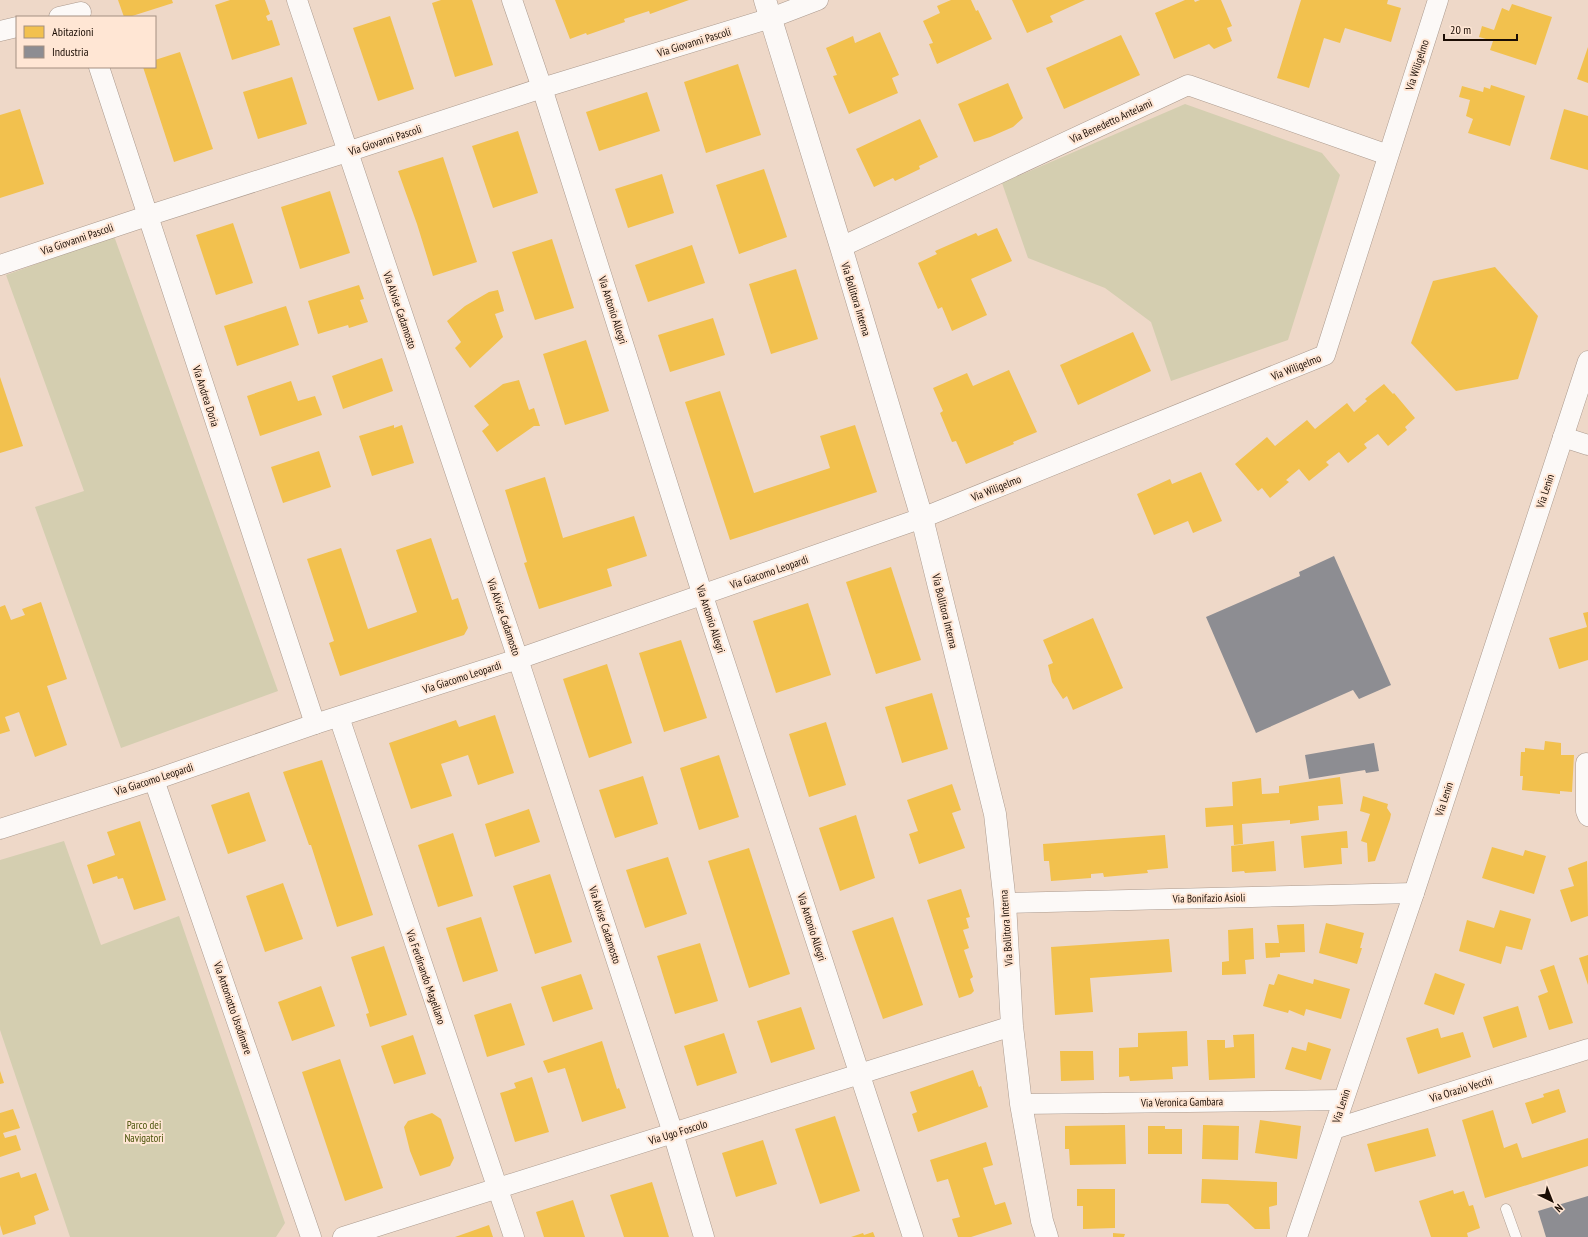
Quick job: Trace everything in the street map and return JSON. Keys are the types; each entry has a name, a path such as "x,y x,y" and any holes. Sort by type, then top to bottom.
{"street":[{"name":"Via Alvise Cadamosto","path":"297,0 518,659 673,1133 704,1237"},
{"name":"Via Antonio Allegri","path":"512,0 542,88 703,596 914,1237"},
{"name":"Via Giovanni Pascoli","path":"0,265 542,88 768,9 818,0"},
{"name":"Via Wiligelmo","path":"922,518 1325,355 1438,0"},
{"name":"Via Bollitora Interna","path":"768,9 922,518 995,814 1005,903 1012,1026 1021,1104 1042,1221 1047,1237"},
{"path":"62,16 80,10"},
{"path":"0,31 16,27"},
{"name":"Via Andrea Doria","path":"99,68 315,724"},
{"name":"Via Benedetto Antelami","path":"841,247 1188,85 1388,155"},
{"name":"Via Lenin","path":"1297,1237 1414,894 1588,360"},
{"path":"1563,437 1588,445"},
{"name":"Via Giacomo Leopardi","path":"0,829 154,780 315,724 518,659 703,596 922,518"},
{"name":"Via Ferdinando Magellano","path":"339,717 514,1237"},
{"path":"1586,763 1586,811 1588,816"},
{"name":"Via Antoniotto Usodimare","path":"154,780 312,1237"},
{"name":"Via Bonifazio Asioli","path":"1005,903 1414,894"},
{"name":"Via Ugo Foscolo","path":"343,1237 1012,1026"},
{"name":"Via Orazio Vecchi","path":"1334,1128 1588,1049"},
{"name":"Via Veronica Gambara","path":"1021,1104 1343,1100"}],"lane":[{"path":"1506,1209 1516,1237"}],"green space":[{"path":"1185,104 1322,153 1340,175 1288,340 1171,381 1151,322 1105,288 1028,258 1002,183"},
{"path":"114,236 278,691 121,748 35,507 84,491 6,275"},
{"name":"Parco dei Navigatori","path":"64,841 101,945 179,916 285,1223 276,1237 70,1237 0,1030 0,860"}],"building: Abitazioni":[{"path":"118,0 172,0 173,3 132,16 124,16"},
{"path":"230,0 265,0 270,14 266,16 268,21 272,20 280,45 232,60 215,5"},
{"path":"441,0 472,0 493,65 455,77 432,3"},
{"path":"555,0 689,0 650,14 649,11 624,19 625,22 570,39"},
{"path":"951,0 971,0 976,11 978,10 992,39 937,64 929,44 933,43 923,21 940,13 937,6"},
{"path":"1012,0 1085,0 1050,16 1053,22 1027,33"},
{"path":"1185,0 1194,0 1195,2 1200,0 1221,0 1232,26 1227,28 1232,41 1214,49 1209,44 1174,59 1155,13"},
{"path":"1301,0 1388,0 1387,4 1401,8 1391,42 1345,28 1340,43 1324,38 1309,88 1277,78"},
{"path":"1512,4 1552,17 1536,65 1490,50 1493,41 1479,37 1482,26 1494,30 1502,8 1509,11"},
{"path":"390,16 414,89 378,101 353,28"},
{"path":"880,32 899,75 892,78 898,93 849,114 833,76 837,75 826,48 853,36 855,43"},
{"path":"1121,35 1140,75 1064,109 1046,68"},
{"path":"1588,47 1588,83 1577,79"},
{"path":"180,52 213,149 174,162 143,68 156,68 156,60"},
{"path":"738,64 761,135 706,153 684,82"},
{"path":"292,77 307,124 258,139 243,92"},
{"path":"1008,83 1023,118 1013,127 974,142 958,104"},
{"path":"1491,85 1525,96 1510,146 1468,133 1473,119 1466,116 1470,100 1459,97 1462,86 1483,92 1484,87 1490,89"},
{"path":"647,92 660,131 599,151 586,112"},
{"path":"20,109 44,184 0,198 0,115"},
{"path":"1564,109 1588,116 1588,170 1550,159"},
{"path":"920,119 938,157 919,166 920,169 895,181 893,178 874,187 856,149"},
{"path":"518,131 538,193 493,208 472,146"},
{"path":"443,157 477,262 433,276 417,224 398,171"},
{"path":"764,169 787,237 739,254 716,185"},
{"path":"662,174 674,213 628,228 615,189"},
{"path":"330,191 350,253 300,269 281,207"},
{"path":"233,223 253,283 216,295 196,235"},
{"path":"997,228 1012,261 971,279 987,315 952,331 942,307 938,309 918,263 937,254 935,251 976,233 978,236"},
{"path":"552,239 574,308 535,320 512,252"},
{"path":"692,245 705,283 648,302 635,265"},
{"path":"1495,267 1538,316 1518,379 1456,391 1411,343 1433,281"},
{"path":"796,269 818,339 771,354 749,284"},
{"path":"359,285 364,299 360,300 368,322 349,328 348,325 318,334 308,301"},
{"path":"498,290 504,311 495,314 503,337 470,368 455,348 461,342 447,321 465,306 489,292"},
{"path":"286,306 299,345 237,366 224,326"},
{"path":"713,318 725,355 670,372 658,335"},
{"path":"1133,332 1151,371 1078,405 1060,365"},
{"path":"586,340 609,411 565,425 543,354"},
{"path":"382,358 393,391 343,409 332,376"},
{"path":"1009,370 1037,432 1013,442 1014,444 966,464 956,441 952,442 940,413 943,411 933,388 967,373 973,386"},
{"path":"0,377 23,446 0,453"},
{"path":"519,380 529,410 534,408 540,426 534,426 497,452 482,431 489,425 474,406 503,384"},
{"path":"291,381 298,401 315,396 322,415 260,436 247,396"},
{"path":"1384,384 1393,394 1394,393 1415,418 1405,427 1407,430 1388,446 1378,434 1364,444 1367,448 1348,463 1339,452 1326,462 1329,465 1309,481 1299,469 1286,480 1289,482 1270,498 1262,488 1258,491 1235,464 1267,437 1275,446 1307,420 1315,429 1347,403 1354,412 1367,401 1365,399"},
{"path":"720,391 754,493 830,468 820,436 855,425 877,492 730,540 685,402"},
{"path":"394,425 394,428 402,425 414,463 372,476 359,436"},
{"path":"319,451 331,487 283,503 271,467"},
{"path":"1201,472 1222,521 1193,533 1188,521 1154,535 1137,494 1170,479 1172,484"},
{"path":"545,477 563,538 634,516 647,556 607,569 612,586 539,609 524,563 527,562 505,490"},
{"path":"431,538 452,600 458,598 468,628 464,635 340,676 329,643 334,641 307,559 341,548 368,629 417,612 396,550"},
{"path":"891,567 921,660 876,674 846,582"},
{"path":"41,602 67,679 47,686 67,745 35,757 19,712 5,717 10,731 0,734 0,607 5,605 11,620 25,615 22,609"},
{"path":"808,603 831,675 776,693 753,621"},
{"path":"1588,612 1588,660 1559,669 1549,638 1587,627 1583,613"},
{"path":"1093,618 1123,688 1073,710 1067,696 1063,699 1052,682 1048,665 1053,663 1043,640"},
{"path":"681,640 707,718 664,732 639,653"},
{"path":"607,664 632,743 589,758 563,679"},
{"path":"932,693 948,749 902,763 885,707"},
{"path":"495,715 514,773 478,785 468,755 441,764 452,796 411,809 389,743 456,720 459,727"},
{"path":"826,722 846,785 809,797 789,734"},
{"path":"1545,741 1561,743 1561,755 1574,755 1572,792 1560,791 1560,794 1522,790 1523,776 1520,776 1521,752 1525,752 1525,748 1544,750"},
{"path":"719,755 739,817 699,830 680,768"},
{"path":"322,760 373,915 337,927 311,845 309,845 283,772"},
{"path":"643,776 658,824 615,838 599,790"},
{"path":"1340,777 1343,804 1318,806 1319,820 1290,824 1290,820 1242,824 1243,844 1234,845 1233,825 1206,827 1205,808 1233,806 1232,782 1261,778 1262,794 1279,793 1279,786"},
{"path":"952,784 961,810 952,813 965,848 919,864 909,834 918,831 907,800"},
{"path":"249,792 266,841 228,854 211,805"},
{"path":"1363,796 1388,804 1387,808 1391,814 1375,861 1368,862 1367,843 1361,841 1370,814 1360,811"},
{"path":"529,809 540,842 495,857 485,824"},
{"path":"856,815 875,878 840,891 819,828"},
{"path":"140,821 166,900 134,910 123,878 118,879 117,876 93,884 87,865 115,855 107,832"},
{"path":"1347,831 1348,848 1341,848 1342,864 1304,868 1301,836"},
{"path":"453,833 473,896 438,907 418,845"},
{"path":"1165,835 1168,868 1147,870 1148,873 1104,877 1103,873 1091,874 1091,878 1051,881 1049,861 1044,861 1043,844"},
{"path":"1274,841 1276,871 1245,873 1244,871 1232,872 1231,846"},
{"path":"1492,847 1523,856 1525,850 1546,856 1534,894 1482,878"},
{"path":"749,848 790,974 749,988 708,861"},
{"path":"668,857 687,914 645,928 626,870"},
{"path":"1587,861 1588,916 1571,922 1560,890 1574,886 1568,868"},
{"path":"550,874 572,942 535,954 513,886"},
{"path":"283,883 303,939 265,952 246,896"},
{"path":"961,889 970,917 966,918 969,928 963,930 969,948 964,950 973,977 970,979 974,991 971,994 959,998 927,900"},
{"path":"1500,910 1531,919 1522,950 1506,946 1501,964 1459,951 1467,920 1494,928"},
{"path":"481,917 498,971 463,982 446,928"},
{"path":"893,917 923,1005 883,1019 852,931"},
{"path":"1326,923 1364,933 1360,948 1362,948 1357,964 1319,953"},
{"path":"1304,924 1305,952 1280,953 1280,957 1266,958 1265,943 1279,943 1277,925"},
{"path":"1253,928 1254,959 1245,960 1246,974 1222,975 1222,962 1229,961 1228,930"},
{"path":"1169,939 1172,972 1090,978 1093,1012 1055,1015 1051,947"},
{"path":"700,943 718,1001 675,1014 657,956"},
{"path":"384,946 407,1015 370,1027 366,1014 369,1013 351,957"},
{"path":"1588,955 1588,985 1579,958"},
{"path":"1554,965 1573,1023 1549,1030 1538,996 1548,992 1540,970"},
{"path":"1435,973 1465,984 1454,1015 1424,1004"},
{"path":"581,974 593,1009 553,1022 541,987"},
{"path":"1278,974 1313,984 1314,979 1350,989 1341,1019 1306,1009 1304,1016 1289,1010 1288,1013 1263,1006 1269,984 1274,985"},
{"path":"321,986 335,1026 292,1041 278,1002"},
{"path":"511,1003 525,1045 487,1057 474,1015"},
{"path":"1518,1006 1527,1037 1493,1048 1483,1017"},
{"path":"801,1007 815,1049 771,1063 757,1021"},
{"path":"1438,1028 1441,1038 1463,1032 1471,1057 1418,1074 1406,1038"},
{"path":"1187,1031 1188,1066 1172,1067 1173,1079 1130,1081 1129,1076 1119,1077 1119,1048 1138,1047 1138,1033"},
{"path":"724,1033 737,1073 697,1086 684,1046"},
{"path":"1254,1034 1255,1078 1209,1080 1207,1040 1225,1040 1225,1048 1234,1047 1233,1035"},
{"path":"413,1035 426,1074 394,1084 381,1046"},
{"path":"602,1041 617,1089 619,1088 626,1108 582,1122 565,1068 548,1073 543,1061"},
{"path":"1308,1042 1331,1049 1321,1080 1285,1069 1292,1047 1306,1051"},
{"path":"1060,1051 1093,1051 1094,1080 1061,1081"},
{"path":"340,1059 383,1188 345,1201 302,1072"},
{"path":"973,1070 979,1087 981,1086 988,1107 918,1132 912,1114 917,1112 910,1092"},
{"path":"0,1071 4,1083 0,1084"},
{"path":"532,1077 549,1132 515,1142 500,1093 516,1088 514,1083"},
{"path":"1559,1089 1566,1112 1532,1124 1525,1103 1544,1097 1543,1094"},
{"path":"13,1109 20,1128 3,1133 5,1138 16,1135 21,1150 0,1157 0,1113"},
{"path":"1493,1110 1504,1148 1517,1143 1522,1158 1588,1138 1588,1166 1485,1198 1462,1120"},
{"path":"432,1113 441,1119 454,1158 450,1166 420,1176 410,1151 404,1127 408,1121"},
{"path":"835,1116 860,1191 820,1204 795,1129"},
{"path":"1260,1120 1301,1126 1297,1159 1255,1153"},
{"path":"1125,1125 1126,1164 1070,1165 1069,1149 1065,1149 1065,1126"},
{"path":"1203,1125 1239,1126 1238,1160 1202,1159"},
{"path":"1148,1126 1165,1126 1165,1129 1182,1129 1182,1154 1148,1154"},
{"path":"1428,1128 1436,1156 1375,1172 1367,1144"},
{"path":"763,1140 777,1184 736,1197 722,1153"},
{"path":"986,1142 993,1165 983,1168 995,1205 1005,1202 1012,1224 971,1237 958,1237 952,1219 960,1217 948,1179 937,1182 930,1160"},
{"path":"19,1172 21,1178 36,1173 49,1210 34,1216 36,1224 3,1235 0,1225 0,1178"},
{"path":"1202,1179 1277,1182 1277,1205 1269,1207 1270,1229 1255,1229 1228,1204 1201,1203"},
{"path":"652,1182 669,1237 624,1237 610,1195"},
{"path":"1077,1189 1115,1189 1115,1228 1083,1229 1083,1206 1077,1206"},
{"path":"1453,1190 1454,1194 1464,1191 1469,1206 1473,1205 1480,1228 1467,1233 1468,1237 1431,1237 1419,1201"},
{"path":"573,1200 585,1237 544,1237 536,1212"},
{"path":"489,1225 493,1237 455,1237"},
{"path":"873,1232 875,1237 851,1237 863,1233 864,1235"},
{"path":"1113,1233 1125,1234 1124,1237 1113,1237"}],"building: Industria":[{"path":"1334,556 1391,685 1359,699 1353,690 1256,733 1206,617 1300,576 1299,572"},
{"path":"1374,743 1379,771 1366,773 1365,770 1309,779 1305,755"},
{"path":"1588,1196 1588,1237 1546,1237 1538,1211"}]}
